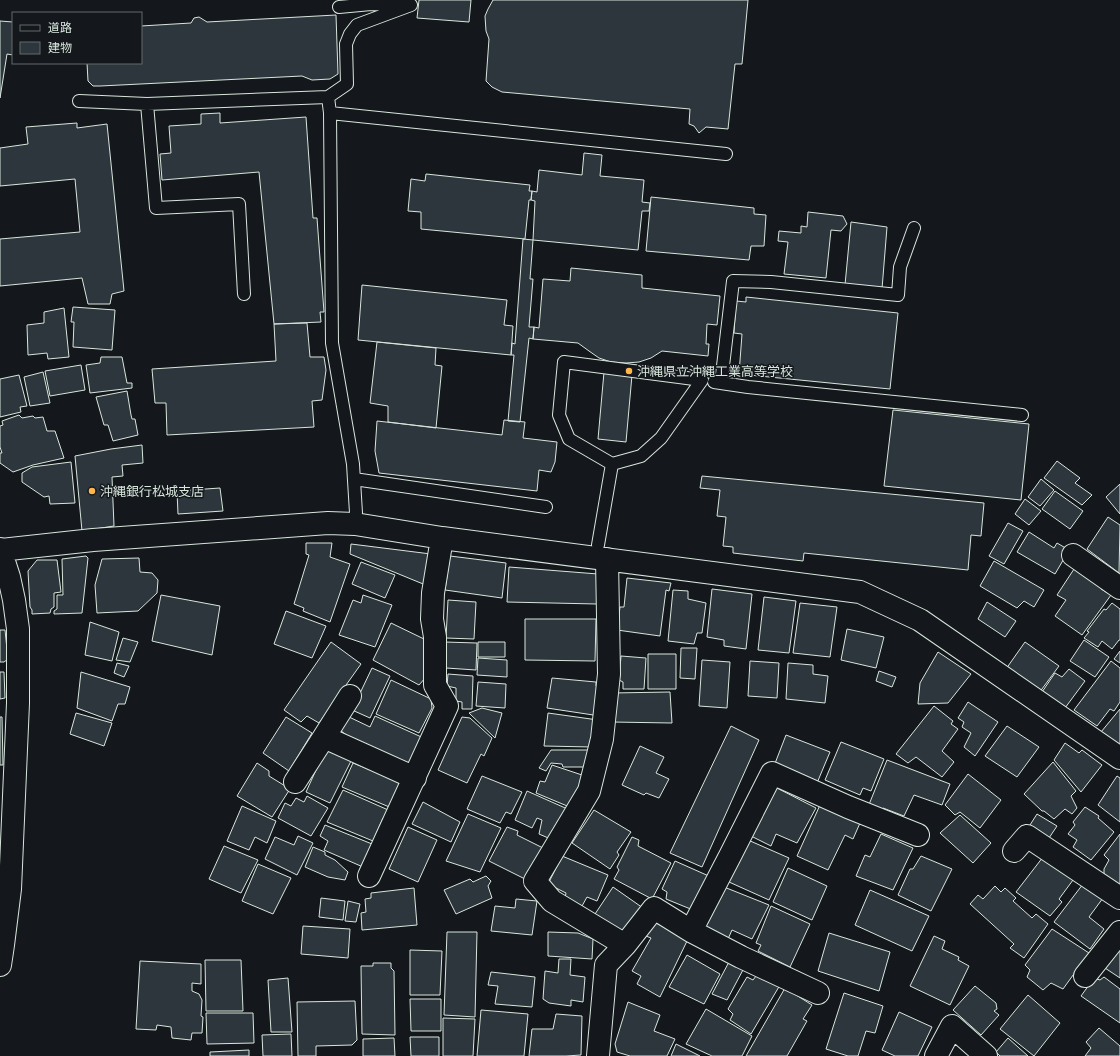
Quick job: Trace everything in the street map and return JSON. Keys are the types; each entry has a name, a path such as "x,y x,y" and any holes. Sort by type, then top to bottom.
{"street":[{"path":"0,965 4,945 10,889 9,704 18,629 9,577 0,549 93,540 328,523 355,519 442,538 600,554 860,592 920,620 1120,758"},
{"path":"369,876 447,706 435,685 435,637 432,619 433,593 442,538"},
{"path":"600,554 609,674 602,739 589,790 535,881 552,901 625,945"},
{"path":"1073,555 1120,588"},
{"path":"295,782 350,696"},
{"path":"324,737 415,778"},
{"path":"691,930 772,774 918,835"},
{"path":"1014,851 1027,836 1120,898"},
{"path":"598,1056 606,965 625,945 654,908 691,930 741,956 818,993"},
{"path":"1085,976 1120,932"},
{"path":"936,1056 952,1026 986,1056"}],"lane":[{"path":"78,101 147,104 328,97 347,84 346,44 350,34 357,25 411,5 371,4 339,7"},
{"path":"328,97 330,113 332,343 353,464 355,519"},
{"path":"147,104 156,208 239,204 244,294"},
{"path":"330,113 726,154"},
{"path":"721,383 732,281 771,282 898,295 900,267 914,228"},
{"path":"702,380 661,438 641,456 612,464 568,439 558,415 564,362 702,380 748,387 1022,415"},
{"path":"600,554 612,464"},
{"path":"354,480 546,507"}],"building":[{"path":"419,0 471,0 469,22 417,18"},
{"path":"493,0 748,0 742,64 735,64 728,129 706,127 699,133 694,126 689,124 690,109 502,92 492,87 486,81 489,39 486,31 485,16"},
{"path":"336,15 338,74 330,79 312,80 302,76 100,86 93,86 88,81 87,64 142,64 142,26 191,23 194,18 199,17 207,22"},
{"path":"0,21 12,22 12,55 7,54 0,98"},
{"path":"220,113 220,123 306,117 313,218 317,218 324,312 320,312 321,322 274,324 259,172 162,180 160,154 171,153 169,126 201,124 201,114"},
{"path":"77,123 77,128 107,124 124,291 112,294 110,304 88,304 82,278 0,286 0,239 80,232 75,179 0,186 0,148 28,144 26,127"},
{"path":"584,153 602,155 600,176 644,180 642,202 650,203 649,211 642,211 638,250 533,240 535,201 531,200 532,191 537,192 539,170 582,175"},
{"path":"426,174 530,185 529,191 532,191 531,200 529,200 525,239 421,229 421,212 408,211 411,179 425,181"},
{"path":"651,197 754,208 754,214 766,215 764,246 751,246 749,260 646,251"},
{"path":"808,212 843,216 847,224 841,231 831,230 826,278 784,274 788,242 778,241 779,231 801,233 801,226 807,227"},
{"path":"851,222 887,227 882,289 845,285"},
{"path":"523,239 533,240 530,279 533,279 529,327 534,327 533,339 529,338 520,422 508,421 514,355 511,355 512,343 515,344"},
{"path":"571,268 642,275 642,288 720,296 717,325 707,324 706,344 709,344 708,356 662,351 651,358 639,362 611,362 599,358 578,343 533,339 534,327 539,328 543,279 570,281"},
{"path":"362,285 507,300 504,325 513,326 511,355 358,340"},
{"path":"746,297 898,313 890,389 739,374 742,334 734,333 736,301 746,302"},
{"path":"73,307 115,310 112,350 73,347 74,322 71,322"},
{"path":"64,308 69,357 48,359 47,353 28,355 27,325 44,323 44,312"},
{"path":"307,323 310,357 324,357 326,370 322,400 312,401 314,427 167,435 166,403 155,403 152,369 276,361 274,324"},
{"path":"377,342 436,348 435,365 442,366 436,428 388,422 388,406 370,403"},
{"path":"101,357 122,357 127,383 132,383 132,388 90,393 86,365 100,363"},
{"path":"81,365 85,390 50,396 45,371"},
{"path":"43,372 50,403 30,406 24,377"},
{"path":"604,372 632,375 626,442 598,439"},
{"path":"19,375 27,406 20,407 21,412 0,417 0,379"},
{"path":"127,391 132,419 135,419 138,435 113,441 108,425 104,425 96,397"},
{"path":"893,410 1029,424 1021,500 884,486"},
{"path":"19,415 22,418 33,416 35,418 43,417 47,431 55,431 64,458 33,465 13,472 0,463 0,453 2,453 0,447 0,426 3,425 2,421"},
{"path":"504,420 525,422 523,438 557,442 555,462 551,472 539,470 537,491 379,473 375,451 377,421 502,435"},
{"path":"142,445 143,463 122,465 123,476 112,477 114,526 82,531 75,456"},
{"path":"1057,461 1080,478 1075,483 1092,495 1082,505 1044,478"},
{"path":"71,462 75,503 50,504 49,496 44,497 22,482 22,473 32,467"},
{"path":"702,476 984,503 981,536 971,535 968,570 804,553 803,561 733,553 733,547 723,546 726,517 717,516 720,490 700,488"},
{"path":"1041,479 1054,490 1040,506 1028,497"},
{"path":"1120,484 1120,514 1106,497"},
{"path":"220,488 223,511 178,514 177,491"},
{"path":"1055,491 1083,511 1070,529 1042,509"},
{"path":"1025,499 1041,511 1029,525 1015,514"},
{"path":"1108,517 1120,525 1119,573 1087,549"},
{"path":"1008,523 1023,531 1004,564 989,556"},
{"path":"1029,532 1054,548 1057,543 1069,550 1055,574 1017,552"},
{"path":"306,543 332,543 330,557 350,564 330,622 303,611 304,608 294,604 309,555 306,554"},
{"path":"351,544 431,554 428,586 350,554"},
{"path":"86,556 88,558 82,613 54,614 54,611 57,609 57,595 63,595 62,559"},
{"path":"450,556 506,563 502,598 445,590"},
{"path":"139,558 140,572 152,573 158,580 157,593 138,611 97,613 95,585 102,559"},
{"path":"37,560 57,560 61,592 54,593 54,607 51,609 50,613 32,614 30,607 28,571"},
{"path":"994,561 1044,590 1034,607 1024,601 1017,608 980,586"},
{"path":"361,562 395,575 385,598 352,584"},
{"path":"1076,566 1103,584 1101,589 1111,595 1082,635 1055,616 1066,600 1057,595"},
{"path":"509,567 598,574 597,604 507,602"},
{"path":"627,578 671,583 669,591 666,590 660,636 617,630 620,607 624,607"},
{"path":"712,589 752,594 746,649 724,646 724,640 707,637"},
{"path":"673,590 688,591 688,599 706,603 702,633 697,633 694,644 668,641"},
{"path":"161,595 220,606 212,655 152,641"},
{"path":"363,595 392,605 375,647 339,635 353,600 361,603"},
{"path":"764,597 796,601 789,653 758,650"},
{"path":"448,600 476,602 474,639 446,638"},
{"path":"987,602 1016,621 1005,637 978,619"},
{"path":"800,603 837,607 830,657 793,653"},
{"path":"1112,603 1120,609 1120,640 1112,649 1102,641 1098,647 1084,638 1089,632 1087,631 1104,609 1106,610"},
{"path":"286,611 326,626 312,658 274,644"},
{"path":"525,619 596,619 595,661 525,660"},
{"path":"90,622 119,632 112,661 85,655"},
{"path":"391,623 424,639 426,677 419,685 373,660"},
{"path":"847,629 884,637 876,668 841,660"},
{"path":"0,630 5,630 8,659 4,662 0,662"},
{"path":"123,638 138,642 130,662 116,660"},
{"path":"1084,640 1109,657 1095,677 1070,661"},
{"path":"331,642 361,664 319,723 307,716 301,722 284,710"},
{"path":"445,642 477,643 476,670 446,668"},
{"path":"478,642 505,642 505,657 478,657"},
{"path":"1025,642 1059,666 1039,693 1006,669"},
{"path":"681,648 697,648 695,679 680,678"},
{"path":"1120,651 1120,663 1114,659"},
{"path":"938,652 971,674 948,703 918,704 920,683"},
{"path":"648,654 676,654 676,689 648,689"},
{"path":"621,656 646,658 644,689 623,689 623,682 619,680"},
{"path":"478,658 507,660 507,677 477,675"},
{"path":"702,660 730,662 727,708 699,706"},
{"path":"750,661 779,663 777,698 748,696"},
{"path":"1111,661 1120,668 1120,702 1114,711 1110,709 1097,726 1074,710"},
{"path":"117,663 129,666 124,677 114,673"},
{"path":"788,663 813,665 813,674 828,676 825,703 786,699"},
{"path":"372,668 390,676 370,718 352,710"},
{"path":"1069,669 1085,681 1065,708 1042,692 1055,673 1062,677"},
{"path":"879,671 896,677 892,687 876,681"},
{"path":"0,672 4,672 5,698 0,699"},
{"path":"81,672 130,687 125,704 118,704 112,721 77,708"},
{"path":"448,674 473,676 472,709 462,709 462,702 456,701 456,688 447,686"},
{"path":"552,678 596,682 596,686 604,688 600,716 547,708"},
{"path":"391,680 431,699 432,708 419,733 376,714"},
{"path":"478,682 506,684 505,708 476,706"},
{"path":"670,692 672,723 612,722 612,693"},
{"path":"968,702 998,722 975,756 964,747 971,733 962,727 964,722 958,718"},
{"path":"934,706 953,721 951,724 958,729 942,751 954,762 942,777 916,757 908,763 896,754"},
{"path":"482,708 502,713 495,738 469,713"},
{"path":"1120,709 1120,746 1101,732"},
{"path":"76,713 112,723 104,746 70,734"},
{"path":"548,713 598,720 592,747 544,746"},
{"path":"347,716 370,727 375,716 428,740 414,769 359,745 340,730"},
{"path":"0,717 2,717 3,765 0,765"},
{"path":"286,717 312,733 289,771 263,753"},
{"path":"462,717 470,718 492,738 484,756 481,754 467,783 438,770"},
{"path":"731,726 759,740 702,867 670,853"},
{"path":"1007,726 1039,747 1017,777 985,756"},
{"path":"786,735 830,752 817,783 774,766"},
{"path":"841,742 884,759 871,791 863,788 860,795 825,780"},
{"path":"1065,743 1079,753 1082,750 1102,765 1081,792 1054,760"},
{"path":"327,746 352,759 330,803 306,792"},
{"path":"640,746 664,757 656,773 669,779 659,798 646,793 644,795 622,785"},
{"path":"551,750 594,750 594,767 563,767 562,764 551,763 546,771 539,768"},
{"path":"887,760 950,784 942,805 914,795 904,816 883,808 880,812 868,807"},
{"path":"1053,762 1076,791 1071,796 1077,808 1072,814 1065,809 1054,819 1042,811 1024,794"},
{"path":"257,763 269,771 269,776 290,789 272,817 237,796"},
{"path":"353,763 405,784 394,809 342,787"},
{"path":"552,765 585,776 572,808 536,793 540,781 545,782"},
{"path":"968,774 1001,800 980,828 960,812 955,815 945,805"},
{"path":"482,776 522,792 511,814 506,812 500,823 467,809"},
{"path":"1117,776 1120,778 1120,822 1098,805"},
{"path":"775,787 816,808 797,843 776,834 771,846 751,836"},
{"path":"343,790 395,813 391,822 383,818 373,841 327,822"},
{"path":"527,791 572,811 553,840 539,834 542,820 537,818 532,828 515,820"},
{"path":"307,796 328,808 311,836 278,818 285,803 291,806 296,798 304,802"},
{"path":"423,802 460,822 451,842 412,824"},
{"path":"820,805 860,823 853,839 845,835 828,870 797,856"},
{"path":"242,806 276,821 267,843 255,837 249,850 227,841"},
{"path":"1085,807 1099,816 1098,818 1114,832 1091,860 1073,847 1077,840 1068,834 1075,825 1073,822"},
{"path":"594,810 631,832 617,852 619,855 610,869 572,843"},
{"path":"468,814 501,828 480,872 446,861"},
{"path":"1037,814 1057,826 1049,838 1030,825"},
{"path":"960,815 991,843 973,863 940,833"},
{"path":"325,825 372,844 363,867 324,850 328,841 320,836"},
{"path":"408,827 437,840 418,882 389,869"},
{"path":"507,827 518,831 517,835 545,849 525,879 489,861"},
{"path":"881,834 913,848 893,890 856,876 865,855 870,857"},
{"path":"1120,834 1120,888 1104,877 1104,869 1109,860 1104,855"},
{"path":"298,836 313,843 297,875 265,859 275,837 294,845"},
{"path":"632,837 639,840 638,846 671,863 652,899 614,879 619,870 617,867"},
{"path":"748,840 789,858 769,900 729,882"},
{"path":"224,846 258,860 241,893 209,879"},
{"path":"313,847 325,852 325,855 335,860 348,872 345,880 328,877 305,867"},
{"path":"562,856 608,875 597,901 587,897 582,906 565,898 566,893 548,884"},
{"path":"921,856 952,869 931,911 898,895 910,869 913,869"},
{"path":"1043,857 1073,880 1059,899 1062,902 1050,916 1016,892"},
{"path":"675,861 711,877 693,910 666,899 667,892 662,889"},
{"path":"258,864 291,878 273,914 242,901"},
{"path":"788,868 827,886 812,920 773,902"},
{"path":"486,876 491,881 488,886 492,898 456,914 444,890 470,879 473,882"},
{"path":"1083,884 1103,898 1089,917 1104,929 1090,949 1054,922"},
{"path":"995,886 1001,892 1005,888 1016,898 1013,901 1032,918 1036,914 1048,924 1024,958 1010,948 1014,944 970,904 978,895 983,899"},
{"path":"613,887 643,908 619,941 612,925 595,914"},
{"path":"724,887 769,905 752,939 732,930 728,939 704,929"},
{"path":"414,888 417,925 362,930 361,913 366,912 365,899 371,898 371,893"},
{"path":"870,890 929,916 912,951 855,925"},
{"path":"321,898 345,901 343,920 319,917"},
{"path":"516,899 537,901 532,935 491,931 495,906 515,908"},
{"path":"348,901 360,904 356,922 345,921"},
{"path":"771,906 810,924 790,967 758,951 761,945 756,943"},
{"path":"656,923 688,939 660,997 637,984 641,976 632,971 651,938 646,936"},
{"path":"303,926 350,929 348,958 301,954"},
{"path":"1052,929 1089,953 1063,989 1051,983 1043,990 1027,977 1030,970 1025,965"},
{"path":"447,932 477,932 475,1017 444,1015"},
{"path":"548,932 578,933 593,939 592,959 548,956"},
{"path":"829,933 890,952 879,991 818,971"},
{"path":"934,936 945,941 942,949 959,957 958,960 969,966 950,1005 910,986"},
{"path":"1120,946 1120,978 1102,966"},
{"path":"410,950 442,951 440,995 410,995"},
{"path":"687,955 720,974 704,1004 669,987"},
{"path":"559,959 571,959 570,975 585,977 583,1002 571,1000 571,1006 549,1003 543,999 545,971 558,973"},
{"path":"205,960 241,960 243,1011 206,1011"},
{"path":"730,960 744,968 727,1000 712,994"},
{"path":"140,961 201,964 201,984 192,983 192,991 199,994 202,1000 202,1033 192,1033 191,1040 172,1038 171,1027 157,1025 156,1030 136,1029"},
{"path":"373,963 391,963 391,968 394,971 395,1035 362,1034 361,966 373,966"},
{"path":"491,972 535,977 532,1007 495,1004 498,986 488,985"},
{"path":"759,972 780,985 751,1034 730,1020 733,1014 728,1009 747,977 753,980"},
{"path":"1104,977 1120,989 1120,1023 1081,996 1094,978 1100,980"},
{"path":"288,978 292,1032 271,1032 268,980"},
{"path":"975,986 996,1003 997,1009 994,1011 999,1015 981,1035 953,1010"},
{"path":"785,988 812,1005 803,1019 807,1021 787,1056 746,1056"},
{"path":"844,993 883,1006 875,1033 866,1031 858,1056 848,1056 826,1049"},
{"path":"1028,995 1060,1023 1034,1056 1000,1029"},
{"path":"410,999 441,999 441,1031 411,1031"},
{"path":"355,1001 357,1040 352,1045 316,1046 316,1056 298,1056 297,1002"},
{"path":"628,1002 660,1015 654,1031 675,1039 667,1056 630,1056 617,1052 615,1044"},
{"path":"706,1009 752,1036 742,1056 712,1056 686,1044"},
{"path":"481,1010 528,1014 524,1056 477,1056"},
{"path":"899,1012 932,1027 918,1056 895,1056 882,1050"},
{"path":"206,1013 253,1013 254,1043 207,1044"},
{"path":"556,1014 582,1016 581,1055 529,1056 532,1029 553,1029"},
{"path":"443,1018 475,1019 473,1056 443,1056"},
{"path":"1099,1028 1120,1046 1120,1056 1085,1056 1091,1048 1086,1042"},
{"path":"291,1034 292,1056 263,1056 262,1035"},
{"path":"410,1037 439,1037 439,1056 411,1056"},
{"path":"394,1038 395,1056 363,1056 363,1039"},
{"path":"1008,1038 1028,1056 1000,1056 996,1052"},
{"path":"676,1044 700,1056 671,1056"},
{"path":"249,1050 249,1056 210,1056 210,1052"}],"place":[{"name":"沖縄県立沖縄工業高等学校","path":"629,371"},
{"name":"沖縄銀行松城支店","path":"92,491"}]}
